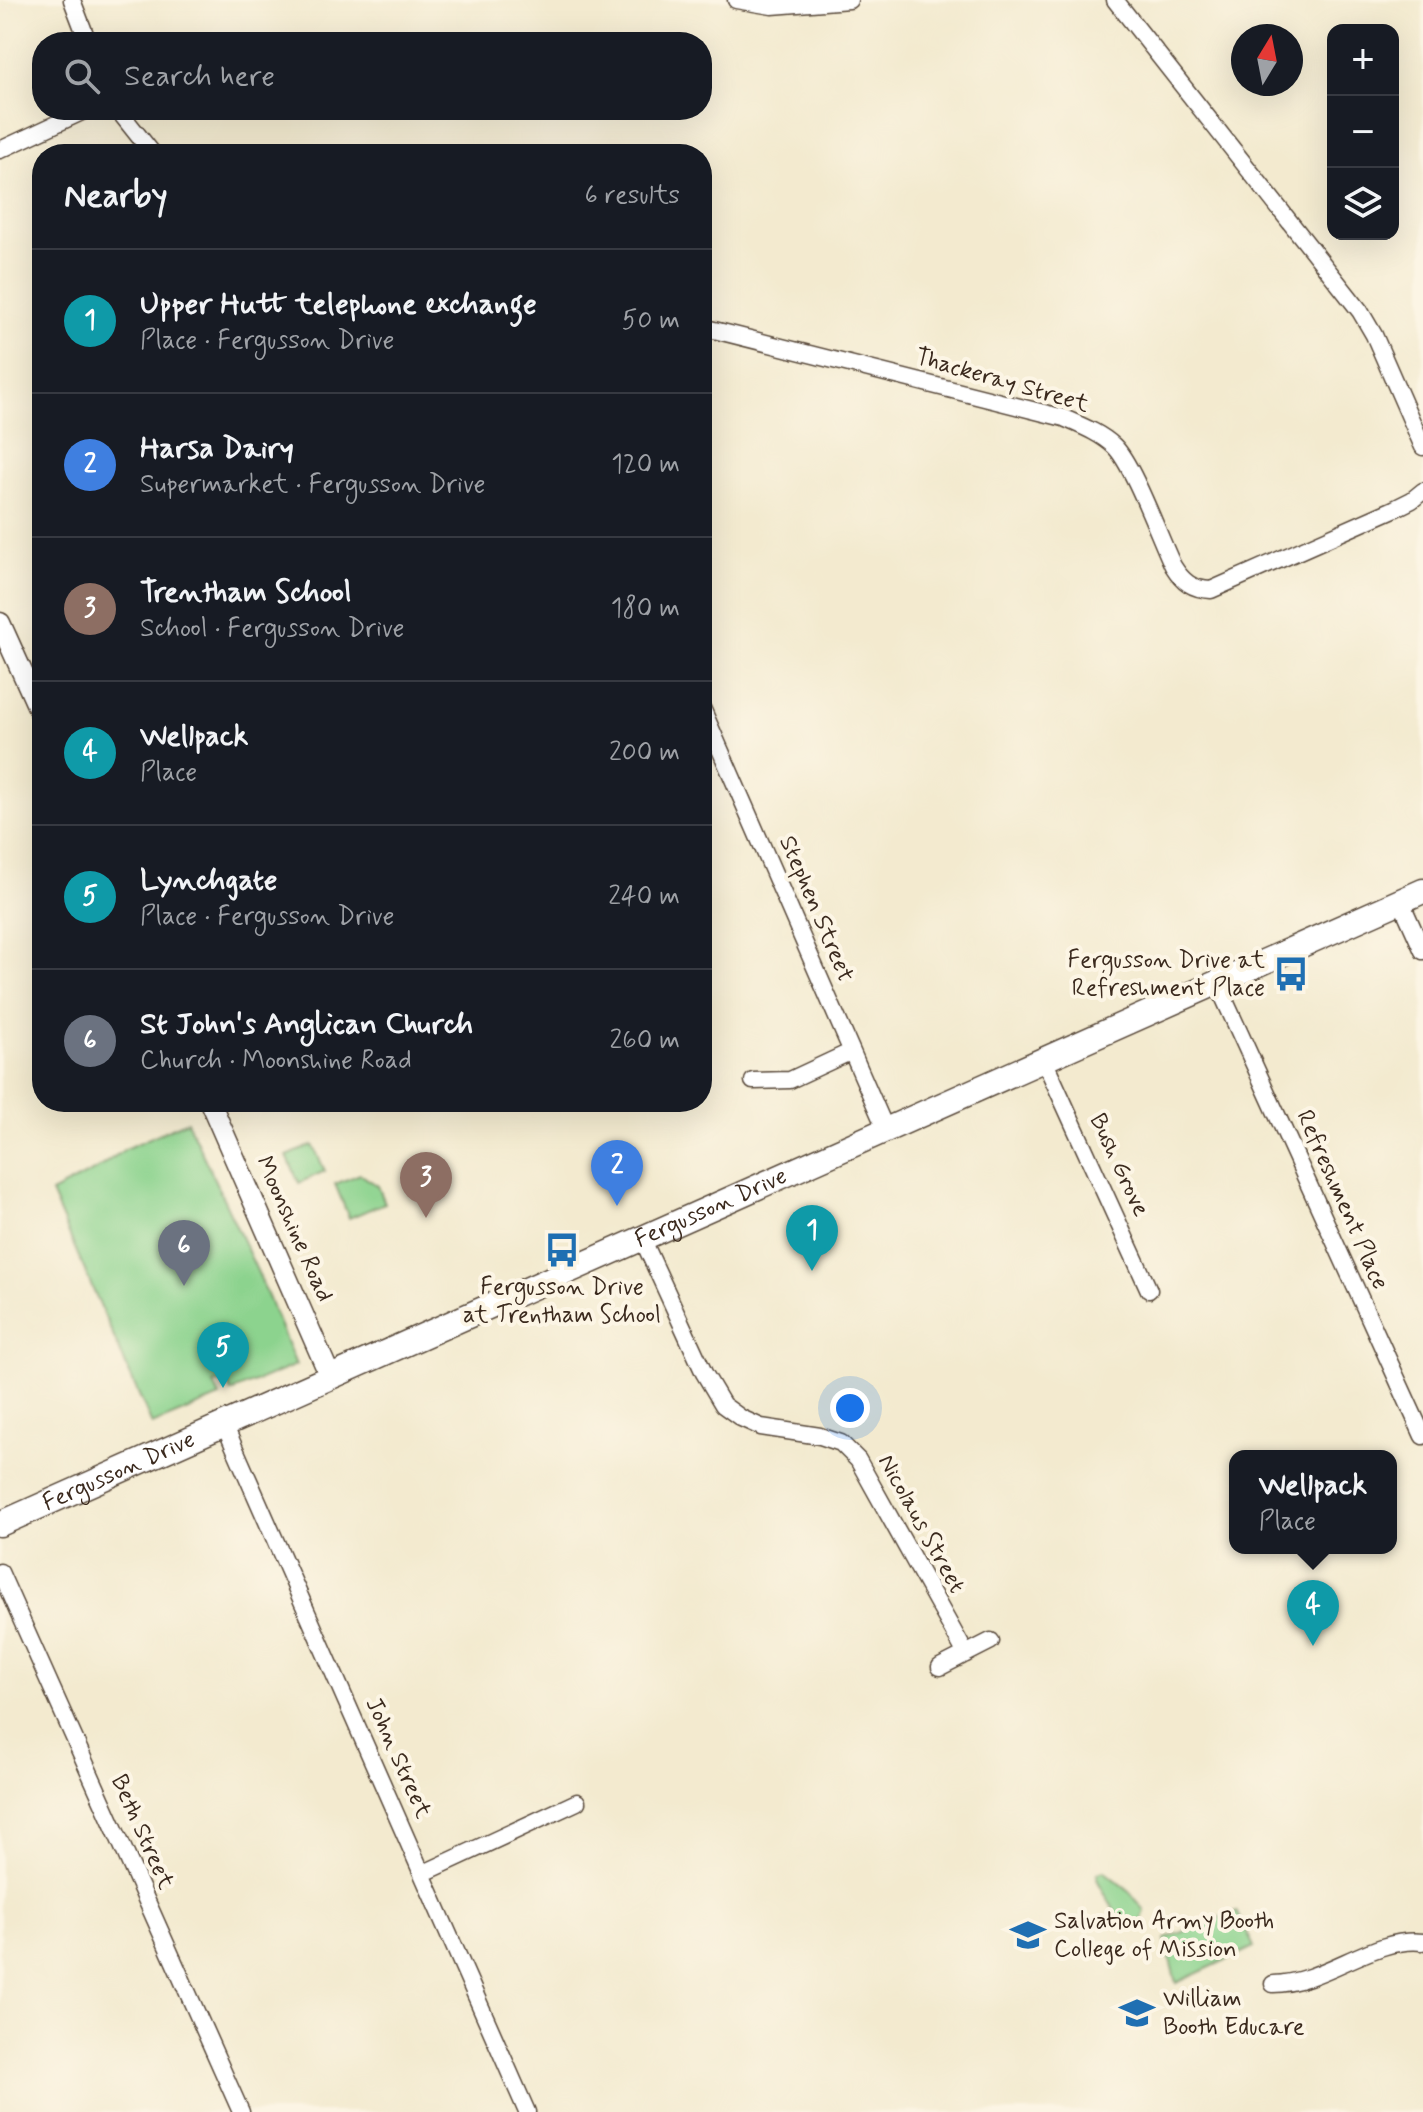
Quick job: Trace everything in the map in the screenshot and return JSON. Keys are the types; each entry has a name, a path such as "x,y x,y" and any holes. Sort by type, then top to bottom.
{"main road":[{"name":"Fergusson Drive","path":"0,1524 1412,896"}],"street":[{"path":"72,0 84,32"},
{"path":"736,0 772,6 849,0"},
{"path":"1115,0 1360,311 1374,335 1423,447"},
{"path":"0,150 64,120"},
{"path":"126,120 145,144"},
{"name":"Thackeray Street","path":"712,330 1064,418 1092,430 1116,447 1127,463 1181,580 1201,590 1211,590 1394,509 1423,491"},
{"path":"0,623 32,694"},
{"name":"Stephen Street","path":"712,731 886,1130"},
{"path":"1412,896 1423,951"},
{"name":"Refreshment Place","path":"1217,983 1423,1436"},
{"path":"753,1081 790,1080 850,1052"},
{"name":"Bush Grove","path":"1044,1060 1149,1290"},
{"name":"Moonshine Road","path":"214,1112 330,1376"},
{"name":"Nicolaus Street","path":"642,1238 704,1373 723,1405 761,1427 820,1436 841,1443 858,1460 966,1654"},
{"name":"John Street","path":"224,1424 527,2112"},
{"name":"Beth Street","path":"0,1572 241,2112"},
{"path":"940,1667 991,1641"},
{"path":"424,1873 577,1802"},
{"path":"1273,1984 1296,1984 1387,1946 1409,1941 1423,1942"}],"green space":[{"path":"187,1121 259,1275 296,1365 231,1392 227,1380 214,1384 220,1397 152,1425 51,1193 94,1171 125,1149"},
{"path":"313,1145 325,1171 299,1183 287,1156"},
{"path":"360,1174 378,1186 385,1203 349,1218 335,1184"},
{"path":"1104,1871 1130,1892 1145,1911 1140,1924 1127,1928 1122,1925 1097,1879 1098,1873"},
{"path":"1237,1911 1254,1947 1176,1983 1165,1939"}],"place":[{"name":"Fergusson Drive at Refreshment Place","path":"1291,974"},
{"name":"Harsa Dairy","path":"617,1206"},
{"name":"Trentham School","path":"426,1218"},
{"name":"Fergusson Drive at Trentham School","path":"562,1250"},
{"name":"Upper Hutt telephone exchange","path":"812,1271"},
{"name":"St John's Anglican Church","path":"184,1286"},
{"name":"Lynchgate","path":"223,1388"},
{"name":"Wellpack","path":"1313,1646"},
{"name":"Salvation Army Booth College of Mission","path":"1028,1935"},
{"name":"William Booth Educare","path":"1137,2013"}]}
